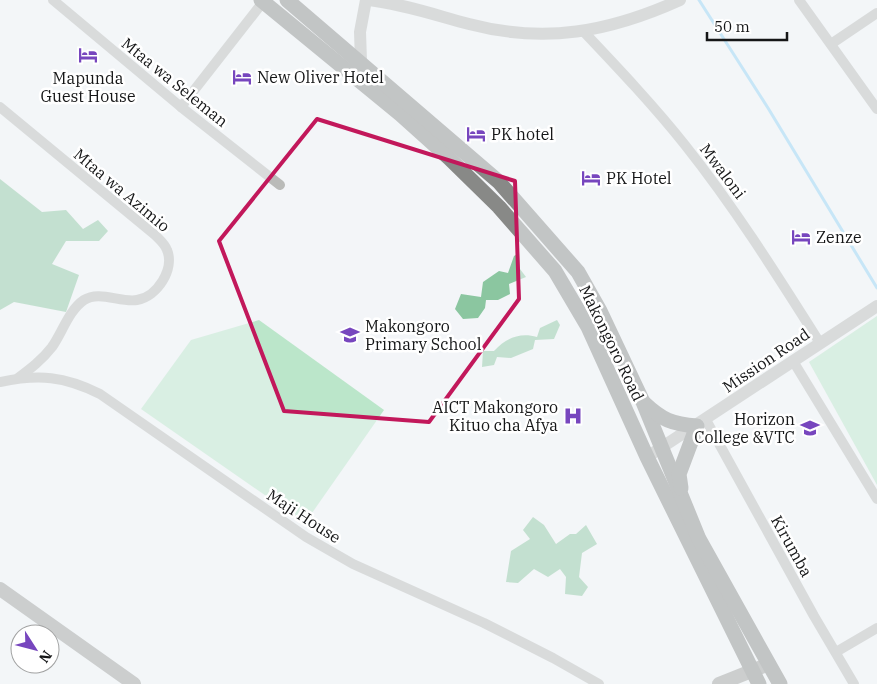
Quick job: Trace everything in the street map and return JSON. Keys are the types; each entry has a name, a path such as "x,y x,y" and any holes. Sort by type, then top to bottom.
{"main road":[{"name":"Makongoro Road","path":"287,0 361,61 499,182 578,272 600,311 642,402 699,540 780,684"},
{"name":"Makongoro Road","path":"263,1 385,101 450,158 499,207 555,271 588,327 647,457 759,684"},
{"path":"642,402 656,414 673,424 702,423 679,474 681,496"},
{"path":"0,589 134,684"},
{"path":"719,684 769,664"}],"street":[{"name":"Mtaa wa Seleman","path":"53,0 181,107 280,185"},
{"path":"361,61 360,32 367,0 519,34 557,35 584,32 633,20 680,0"},
{"path":"799,0 877,109"},
{"path":"181,107 263,1"},
{"path":"831,44 877,13"},
{"name":"Mwaloni","path":"584,32 636,87 690,152 734,210 820,343"},
{"name":"Mtaa wa Azimio","path":"0,107 155,235 164,244 168,252 169,262 167,273 151,295 137,300 98,297 85,299 76,308 51,349 17,379"},
{"name":"Mission Road","path":"647,457 661,450 875,307"},
{"path":"793,361 877,499"},
{"name":"Maji House","path":"0,382 52,377 78,383 100,394 306,536 353,564 484,623 554,658 599,684"},
{"name":"Kirumba","path":"702,423 854,684"},
{"path":"836,652 877,628"}],"highlighted area":[{"path":"317,119 515,181 519,299 429,422 284,411 219,241"}],"green space":[{"path":"0,179 42,212 66,210 83,229 98,220 108,231 99,241 66,241 52,264 79,275 66,312 14,302 0,310"},
{"path":"519,253 520,269 526,277 509,284 510,294 498,300 486,300 485,308 478,318 463,319 455,309 461,294 481,297 483,282 499,271 508,273 514,256"},
{"path":"877,316 877,485 809,362"},
{"path":"259,320 384,410 305,523 141,409 191,340"},
{"path":"557,320 560,325 554,339 535,340 533,349 511,358 497,357 494,365 482,367 483,351 494,351 514,337 525,335 537,337 540,328"},
{"path":"533,517 544,525 556,544 570,534 576,534 586,525 597,544 582,553 579,577 588,587 582,596 565,594 566,577 560,569 548,577 534,569 518,583 506,582 511,551 530,539 523,530"}],"waterway":[{"path":"699,0 768,108 877,288"}],"place":[{"name":"Mapunda Guest House","path":"88,55"},
{"name":"New Oliver Hotel","path":"242,77"},
{"name":"PK hotel","path":"476,134"},
{"name":"PK Hotel","path":"591,178"},
{"name":"Zenze","path":"801,237"},
{"name":"Makongoro Primary School","path":"350,335"},
{"name":"AICT Makongoro Kituo cha Afya","path":"573,416"},
{"name":"Horizon College &VTC","path":"810,428"}]}
